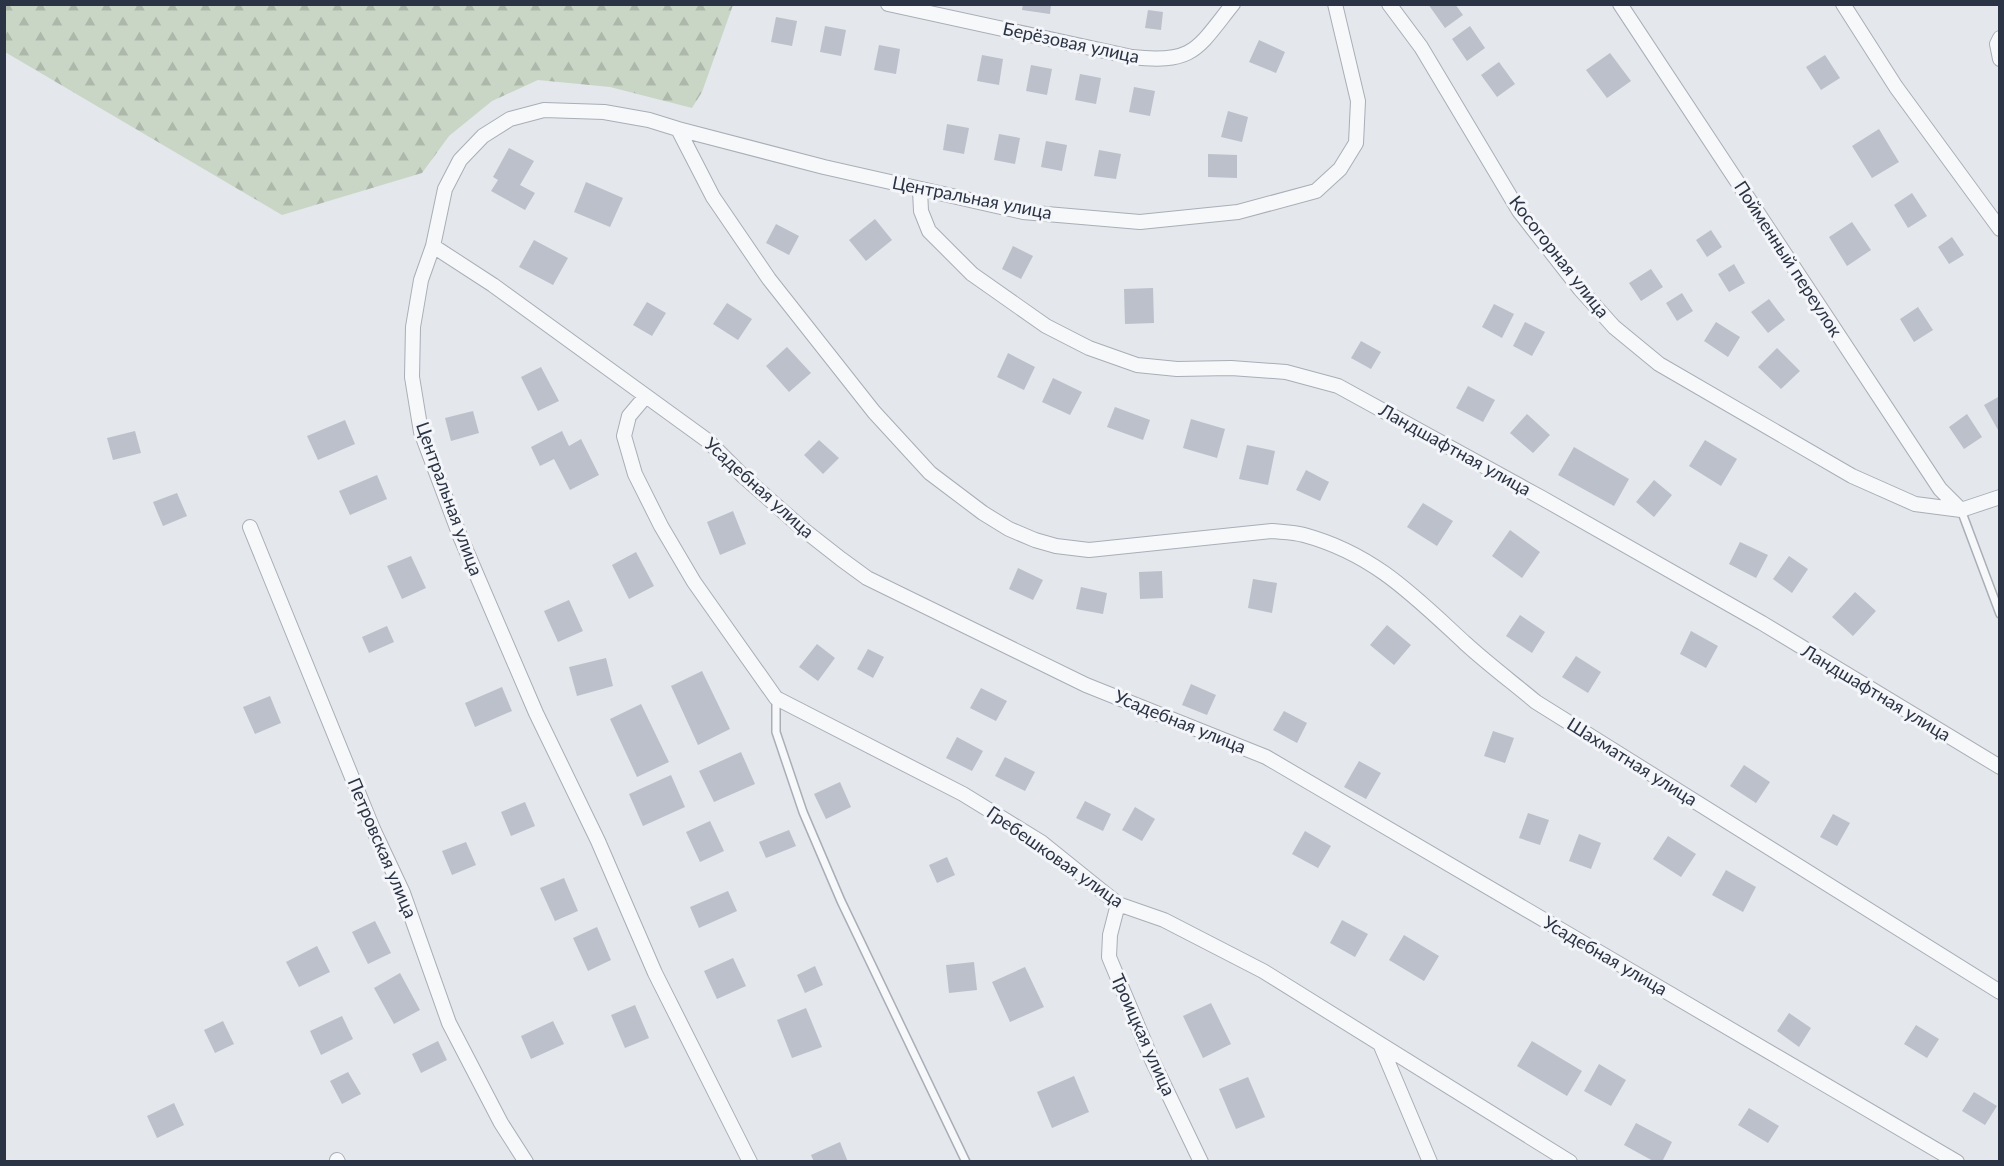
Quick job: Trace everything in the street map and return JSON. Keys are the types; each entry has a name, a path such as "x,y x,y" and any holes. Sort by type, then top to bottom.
{"street":[{"name":"Берёзовая улица","path":"888,4 1132,57 1158,60 1186,55 1200,45 1233,4"},
{"name":"Центральная улица","path":"750,1161 655,973 598,841 532,702 460,536 421,432 412,376 413,327 421,280 433,246 445,189 460,160 483,136 510,119 544,110 604,112 649,120 920,190 1023,212 1140,222 1239,212 1316,191 1340,169 1356,143 1358,100 1335,4"},
{"name":"Косогорная улица","path":"1389,4 1421,47 1519,211 1580,290 1614,327 1659,364 1852,476 1915,504 1961,510"},
{"name":"Пойменный переулок","path":"1620,4 1940,489 1961,510"},
{"path":"1843,4 1896,87 2000,229"},
{"path":"2000,38 1997,44 2000,59"},
{"name":"Шахматная улица","path":"678,129 713,197 769,279 874,412 930,473 983,513 1009,529 1035,540 1056,546 1089,550 1272,531 1302,534 1339,547 1373,564 1396,581 1474,651 1536,702 2000,992"},
{"name":"Ландшафтная улица","path":"920,190 921,211 929,231 972,274 1046,326 1089,348 1137,365 1177,369 1231,368 1286,372 1338,386 1542,498 1761,623 2000,767"},
{"name":"Усадебная улица","path":"433,246 493,285 708,441 743,476 804,530 867,578 1086,685 1266,757 1957,1161"},
{"name":"Гребешковая улица","path":"645,397 629,416 624,436 635,474 661,526 694,582 776,698 963,794 1041,842 1118,904 1164,920 1263,971 1570,1161"},
{"path":"1961,510 2000,497"},
{"name":"Петровская улица","path":"250,527 373,829 403,893 449,1023 501,1123 526,1161"},
{"name":"Троицкая улица","path":"1118,904 1110,935 1109,957 1152,1060 1201,1161"},
{"path":"1381,1046 1430,1161"}],"lane":[{"path":"1961,510 2000,614"},
{"path":"776,698 777,732 803,812 841,901 966,1161"}],"green space":[{"path":"5,4 733,5 702,92 692,108 610,87 538,80 492,101 449,136 422,173 282,215 5,52"}],"building":[{"path":"1023,4 1051,4 1050,14 1022,10"},
{"path":"1428,4 1455,4 1463,15 1445,28"},
{"path":"1148,10 1163,12 1161,30 1145,28"},
{"path":"776,17 797,21 792,46 771,42"},
{"path":"825,26 846,30 841,56 820,52"},
{"path":"1470,26 1485,48 1467,61 1452,39"},
{"path":"1259,40 1285,52 1276,73 1249,62"},
{"path":"879,45 900,49 896,74 874,70"},
{"path":"1610,53 1631,81 1607,98 1586,70"},
{"path":"982,55 1003,59 999,85 977,81"},
{"path":"1825,55 1840,78 1821,90 1806,67"},
{"path":"1499,62 1515,84 1497,97 1481,75"},
{"path":"1031,65 1052,69 1047,95 1026,91"},
{"path":"1080,74 1101,78 1096,104 1075,100"},
{"path":"1134,87 1155,91 1150,116 1129,112"},
{"path":"1228,111 1248,117 1242,142 1221,137"},
{"path":"947,124 969,128 964,154 943,150"},
{"path":"1879,129 1899,162 1872,178 1852,146"},
{"path":"999,134 1020,138 1015,164 994,160"},
{"path":"1046,141 1067,145 1062,171 1041,167"},
{"path":"509,148 534,161 520,185 535,193 525,210 491,191 498,180 493,177"},
{"path":"1099,150 1121,154 1116,179 1094,176"},
{"path":"1208,154 1237,155 1237,178 1208,177"},
{"path":"586,182 623,198 610,227 574,212"},
{"path":"1912,193 1927,216 1908,228 1894,205"},
{"path":"875,219 892,240 866,261 849,240"},
{"path":"1852,222 1871,250 1847,266 1829,237"},
{"path":"776,224 799,236 789,255 766,243"},
{"path":"1711,230 1722,247 1707,257 1696,240"},
{"path":"1952,237 1964,255 1949,264 1938,247"},
{"path":"534,240 568,258 553,285 519,267"},
{"path":"1013,246 1033,256 1021,279 1002,269"},
{"path":"1734,264 1745,283 1729,292 1718,274"},
{"path":"1651,269 1663,287 1641,301 1629,283"},
{"path":"1153,288 1154,323 1125,324 1124,289"},
{"path":"1682,293 1693,311 1677,321 1666,303"},
{"path":"1769,299 1785,320 1768,333 1751,312"},
{"path":"647,302 666,313 652,336 633,325"},
{"path":"727,303 752,319 738,340 713,324"},
{"path":"1494,304 1514,314 1502,338 1482,327"},
{"path":"1918,307 1933,330 1914,342 1900,319"},
{"path":"1525,322 1545,332 1532,356 1513,346"},
{"path":"1716,322 1740,337 1728,357 1704,341"},
{"path":"1361,341 1381,352 1371,369 1351,358"},
{"path":"787,347 811,373 789,392 766,366"},
{"path":"1777,348 1800,371 1781,389 1758,367"},
{"path":"1008,353 1035,367 1024,390 997,377"},
{"path":"541,367 559,401 538,411 521,377"},
{"path":"1053,378 1082,392 1070,415 1042,402"},
{"path":"1468,386 1495,400 1483,422 1456,408"},
{"path":"2000,396 2000,429 1998,430 1984,405"},
{"path":"1115,407 1150,420 1143,440 1107,427"},
{"path":"473,411 479,433 451,441 445,418"},
{"path":"1527,414 1550,435 1533,453 1510,433"},
{"path":"1967,414 1982,437 1964,449 1949,427"},
{"path":"1191,419 1225,429 1217,458 1183,448"},
{"path":"345,420 355,444 318,460 307,436"},
{"path":"135,431 141,453 113,460 107,438"},
{"path":"562,431 569,446 581,439 599,475 570,490 554,459 540,466 531,447"},
{"path":"819,440 839,458 823,474 804,455"},
{"path":"1705,440 1737,459 1721,486 1689,466"},
{"path":"1247,445 1275,451 1268,485 1239,479"},
{"path":"1574,447 1629,479 1614,506 1558,475"},
{"path":"1306,470 1329,482 1320,501 1296,490"},
{"path":"377,475 387,499 350,515 339,491"},
{"path":"1654,480 1672,495 1654,517 1636,502"},
{"path":"177,493 187,516 163,526 153,502"},
{"path":"1423,503 1453,521 1437,546 1407,527"},
{"path":"733,511 746,544 720,555 707,522"},
{"path":"1510,530 1540,552 1522,578 1492,556"},
{"path":"1740,542 1768,555 1756,578 1729,564"},
{"path":"636,552 654,586 629,599 612,565"},
{"path":"411,556 426,588 402,599 387,566"},
{"path":"1789,556 1808,569 1792,593 1773,579"},
{"path":"1018,568 1043,580 1033,600 1009,589"},
{"path":"1162,571 1163,598 1140,599 1139,572"},
{"path":"1253,579 1277,583 1272,613 1248,608"},
{"path":"1081,587 1107,593 1103,614 1076,609"},
{"path":"1855,592 1876,611 1853,636 1832,617"},
{"path":"569,600 583,631 558,642 544,611"},
{"path":"1520,615 1545,632 1532,653 1506,636"},
{"path":"1387,625 1411,645 1394,665 1370,645"},
{"path":"387,626 394,642 369,653 362,637"},
{"path":"1691,631 1718,646 1706,668 1680,654"},
{"path":"817,644 835,658 818,681 799,667"},
{"path":"868,649 884,657 873,678 857,669"},
{"path":"1576,656 1601,672 1588,693 1562,677"},
{"path":"606,658 613,686 577,696 569,667"},
{"path":"702,671 730,729 698,745 671,686"},
{"path":"1191,684 1216,695 1207,715 1182,705"},
{"path":"502,687 512,711 475,727 465,703"},
{"path":"981,688 1007,701 996,721 970,708"},
{"path":"270,696 281,723 255,734 243,707"},
{"path":"641,704 669,762 637,777 610,719"},
{"path":"1284,711 1307,723 1297,743 1273,730"},
{"path":"1493,731 1514,738 1505,763 1484,756"},
{"path":"957,737 983,751 972,771 946,758"},
{"path":"741,752 755,784 714,802 699,771"},
{"path":"1005,757 1035,772 1025,791 995,776"},
{"path":"1359,761 1381,773 1366,799 1344,787"},
{"path":"1744,765 1770,782 1756,803 1730,786"},
{"path":"671,775 685,807 643,826 629,794"},
{"path":"840,782 851,807 826,819 814,794"},
{"path":"1085,801 1111,814 1103,831 1076,818"},
{"path":"525,802 535,826 511,836 501,812"},
{"path":"1135,807 1155,819 1142,841 1122,830"},
{"path":"1528,813 1549,820 1540,845 1519,838"},
{"path":"1833,814 1850,823 1837,846 1820,837"},
{"path":"710,821 724,851 700,862 686,832"},
{"path":"789,830 796,846 766,858 759,842"},
{"path":"1305,831 1331,846 1318,868 1292,854"},
{"path":"1579,834 1601,843 1591,869 1569,861"},
{"path":"1668,836 1696,854 1681,877 1653,859"},
{"path":"466,842 476,865 452,875 442,851"},
{"path":"947,857 955,875 937,883 929,865"},
{"path":"1726,870 1756,887 1743,912 1712,895"},
{"path":"564,878 578,911 555,921 540,888"},
{"path":"728,891 737,911 699,928 690,907"},
{"path":"1342,920 1368,934 1355,957 1330,943"},
{"path":"375,921 391,953 368,964 352,932"},
{"path":"597,927 611,960 588,971 573,938"},
{"path":"1404,935 1439,956 1424,981 1389,960"},
{"path":"317,946 330,972 299,987 286,962"},
{"path":"733,958 746,986 717,999 704,971"},
{"path":"974,962 977,990 949,993 946,965"},
{"path":"815,966 823,985 805,993 797,975"},
{"path":"1025,967 1044,1007 1010,1022 992,982"},
{"path":"400,973 420,1010 394,1024 374,988"},
{"path":"1211,1003 1231,1044 1203,1058 1183,1016"},
{"path":"635,1005 649,1038 625,1048 611,1015"},
{"path":"806,1008 822,1047 792,1058 777,1020"},
{"path":"1789,1013 1811,1028 1799,1047 1777,1031"},
{"path":"342,1016 353,1039 321,1055 310,1031"},
{"path":"223,1021 234,1044 215,1053 204,1030"},
{"path":"553,1021 564,1044 531,1059 521,1036"},
{"path":"1916,1025 1939,1039 1927,1058 1904,1044"},
{"path":"438,1041 447,1060 421,1073 412,1054"},
{"path":"1532,1041 1582,1071 1567,1096 1517,1066"},
{"path":"1599,1064 1626,1080 1611,1106 1584,1091"},
{"path":"348,1072 361,1094 342,1104 330,1081"},
{"path":"1074,1076 1089,1112 1052,1128 1037,1092"},
{"path":"1248,1077 1265,1117 1236,1129 1219,1089"},
{"path":"1974,1092 1997,1106 1985,1125 1962,1111"},
{"path":"174,1103 184,1125 157,1138 147,1116"},
{"path":"1749,1108 1779,1126 1768,1143 1738,1125"},
{"path":"1636,1123 1672,1142 1662,1162 1655,1162 1624,1145"},
{"path":"840,1142 848,1162 814,1162 811,1155"}]}
